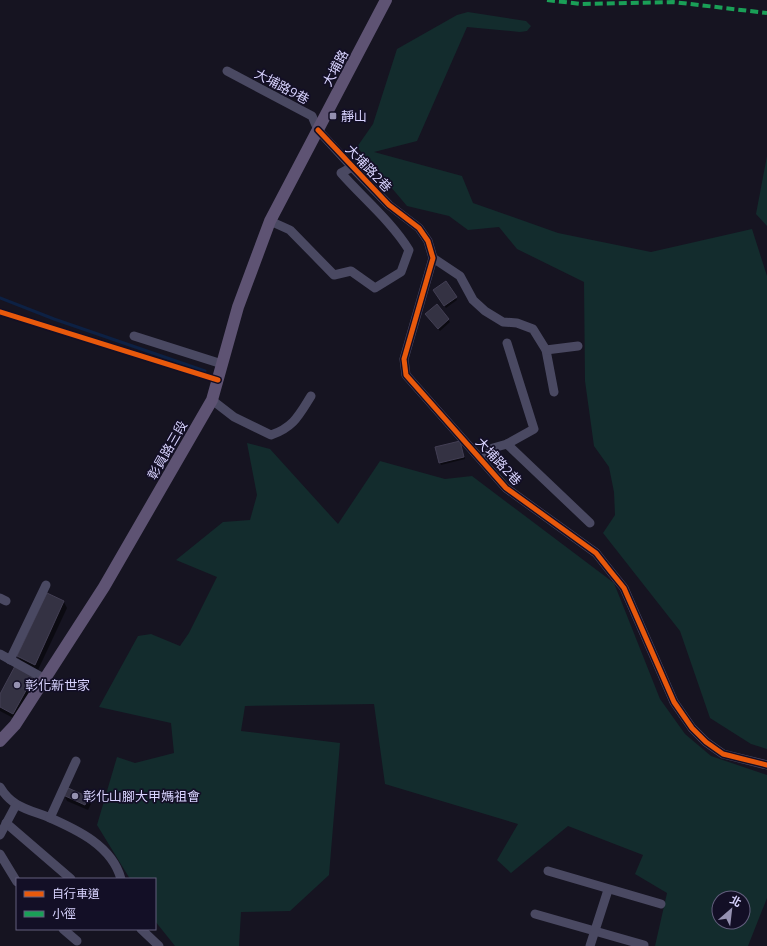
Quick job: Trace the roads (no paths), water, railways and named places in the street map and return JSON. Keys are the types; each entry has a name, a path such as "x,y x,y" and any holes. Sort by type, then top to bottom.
{"main road":[{"name":"大埔路","path":"307,148 318,130 386,0"},
{"name":"彰員路三段","path":"0,741 15,724 104,587 212,400 238,307 270,221 307,148"}],"street":[{"name":"大埔路9巷","path":"227,71 312,116 318,130"},
{"name":"大埔路2巷","path":"318,130 389,205 419,228 428,241 433,258 404,358 406,375 483,460 506,488 596,553 616,577 624,588 674,702 692,728 706,742 723,754 767,765"},
{"path":"270,221 290,230 334,275 351,271 375,288 401,272 408,250 400,234 341,173 352,167"},
{"path":"433,258 460,276 473,300 485,311 503,322 517,323 533,329 546,350 554,392"},
{"path":"134,336 222,364"},
{"path":"483,460 493,448 507,444 534,429 507,343"},
{"path":"546,350 578,346"},
{"path":"212,400 234,417 271,435 282,432 294,423 311,396"},
{"path":"507,444 590,523"},
{"path":"10,660 46,585"},
{"path":"0,654 45,679"},
{"path":"50,818 76,761"},
{"path":"0,787 6,797 16,805 50,818 89,837 100,846 118,869 121,878"},
{"path":"0,835 16,805"},
{"path":"6,823 70,878"},
{"path":"0,854 16,880"},
{"path":"548,871 608,890 661,904"},
{"path":"590,946 608,890"},
{"path":"535,914 644,945"},
{"path":"64,930 76,941"},
{"path":"143,930 159,946"}],"waterway":[{"path":"0,298 54,319 205,371"}],"place":[{"name":"靜山","path":"333,116"},
{"name":"彰化新世家","path":"17,685"},
{"name":"彰化山腳大甲媽祖會","path":"75,796"}]}
